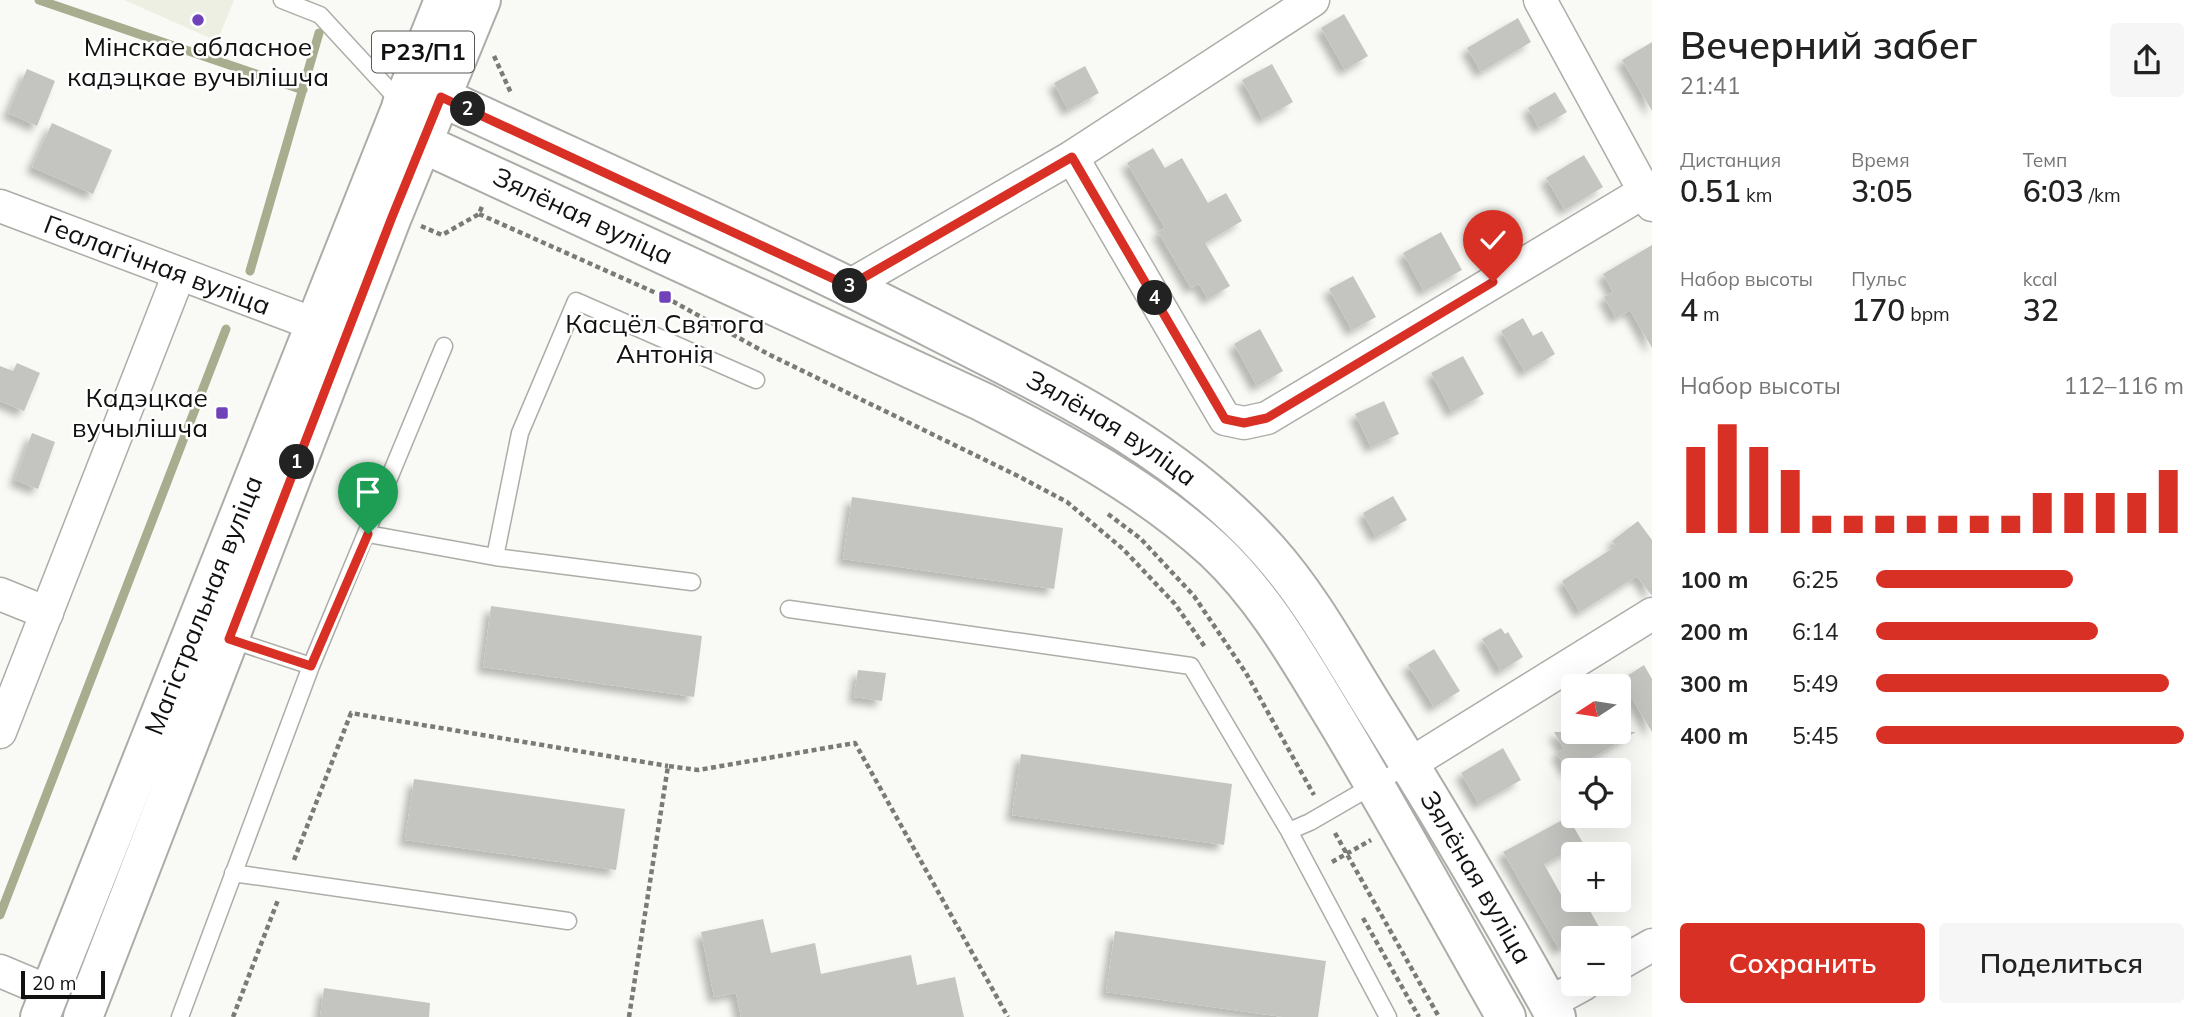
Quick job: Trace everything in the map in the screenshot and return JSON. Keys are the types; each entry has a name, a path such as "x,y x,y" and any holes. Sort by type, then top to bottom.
{"street":[{"name":"Магістральная вуліца","path":"45,1004 444,0"},
{"name":"Магістральная вуліца","path":"83,1017 422,143 481,0"},
{"path":"849,286 1072,157 1313,0"},
{"path":"1072,157 1225,419 1244,423 1267,418 1649,195 1540,0"},
{"path":"422,143 402,104 441,97"},
{"name":"Зялёная вуліца","path":"441,97 849,286 1080,404 1148,447 1213,495 1267,549 1305,597 1410,765 1552,1010"},
{"name":"Зялёная вуліца","path":"422,143 984,402 1056,439 1144,493 1216,551 1276,621 1375,784 1506,1017"},
{"name":"Геалагічная вуліца","path":"0,206 314,324"},
{"path":"0,732 179,274"},
{"path":"0,594 47,613"},
{"path":"1410,765 1652,614"},
{"path":"1631,957 1652,945"},
{"path":"0,971 45,1004"},
{"path":"1552,1010 1569,996"}],"lane":[{"path":"282,0 320,15 402,104"},
{"path":"495,557 520,433 576,301 756,380"},
{"path":"180,1017 311,666 444,346"},
{"path":"368,534 495,557 692,582"},
{"path":"789,609 1191,666 1289,831 1388,1017"},
{"path":"229,639 311,666"},
{"path":"1289,831 1410,765"},
{"path":"233,873 568,921"}],"path":[{"path":"492,51 509,91 517,96"},
{"path":"414,223 442,235 479,214 486,193"},
{"path":"479,214 665,297 736,337 1067,502 1123,549 1175,604 1212,658"},
{"path":"736,337 741,331"},
{"path":"1098,506 1141,539 1194,596 1246,673 1317,818 1439,1017"},
{"path":"233,1017 351,713 698,770 855,743 1008,1017"},
{"path":"629,1017 668,766"},
{"path":"1317,818 1338,874"},
{"path":"1359,909 1419,1017"}],"shaded area":[{"name":"Мінскае абласное кадэцкае вучылішча","path":"124,0 234,0 217,41"}],"building":[{"path":"1344,14 1368,56 1345,70 1321,28"},
{"path":"1518,18 1531,42 1481,72 1467,48"},
{"path":"1652,42 1652,111 1622,60"},
{"path":"1272,64 1293,102 1263,119 1242,80"},
{"path":"1085,66 1099,93 1068,110 1054,83"},
{"path":"27,69 55,81 37,126 8,113"},
{"path":"1555,92 1567,112 1539,128 1528,108"},
{"path":"52,123 112,150 93,194 32,167"},
{"path":"1153,148 1165,168 1182,158 1208,203 1226,193 1242,221 1205,243 1230,286 1208,299 1199,284 1191,288 1158,232 1165,228 1127,163"},
{"path":"1584,155 1603,187 1565,210 1546,178"},
{"path":"1441,232 1462,270 1424,291 1403,253"},
{"path":"1652,245 1652,348 1630,310 1616,318 1604,297 1613,292 1603,274"},
{"path":"1353,276 1376,317 1352,330 1329,289"},
{"path":"1523,318 1533,336 1542,331 1555,354 1525,372 1501,331"},
{"path":"1260,329 1283,371 1257,386 1234,344"},
{"path":"1463,356 1484,394 1452,412 1431,373"},
{"path":"17,363 40,373 24,411 0,401 0,366 13,371"},
{"path":"1384,401 1399,434 1371,447 1355,414"},
{"path":"32,433 55,442 38,489 15,480"},
{"path":"1393,496 1407,520 1376,537 1363,513"},
{"path":"852,497 1063,528 1054,589 843,559"},
{"path":"1638,521 1652,540 1652,596 1637,576 1580,612 1562,581 1616,546 1612,541"},
{"path":"491,606 702,636 694,697 483,667"},
{"path":"1501,628 1505,634 1508,632 1523,657 1501,671 1482,639"},
{"path":"1434,649 1460,691 1434,707 1408,665"},
{"path":"1644,665 1652,679 1652,732 1631,697 1630,674"},
{"path":"858,670 886,673 882,701 854,697"},
{"path":"1554,732 1561,732 1561,744"},
{"path":"1561,744 1616,744 1592,758 1561,760 1557,753 1564,749"},
{"path":"1503,748 1521,780 1479,804 1461,773"},
{"path":"1021,754 1232,784 1224,845 1012,815"},
{"path":"414,779 625,809 616,870 405,840"},
{"path":"1561,821 1561,828 1574,828 1582,842 1561,842 1561,855 1544,864 1561,895 1561,912 1591,912 1598,926 1561,926 1559,949 1503,852"},
{"path":"763,919 771,953 815,943 821,974 911,955 917,985 955,977 964,1017 741,1017 736,993 714,997 701,932"},
{"path":"1115,931 1326,961 1318,1017 1283,1017 1106,992"},
{"path":"324,988 430,1003 429,1017 320,1017"}],"waterway":[{"path":"39,0 303,90"},
{"path":"250,271 319,33"},
{"path":"0,915 226,329"}],"place":[{"name":"Мінскае абласное кадэцкае вучылішча","path":"198,20"},
{"name":"Касцёл Святога Антонія","path":"665,297"},
{"name":"Кадэцкае вучылішча","path":"222,413"}],"route":[{"path":"368,534 311,666 229,639 441,97 849,286 1072,157 1225,419 1244,423 1267,418 1493,282"}]}
